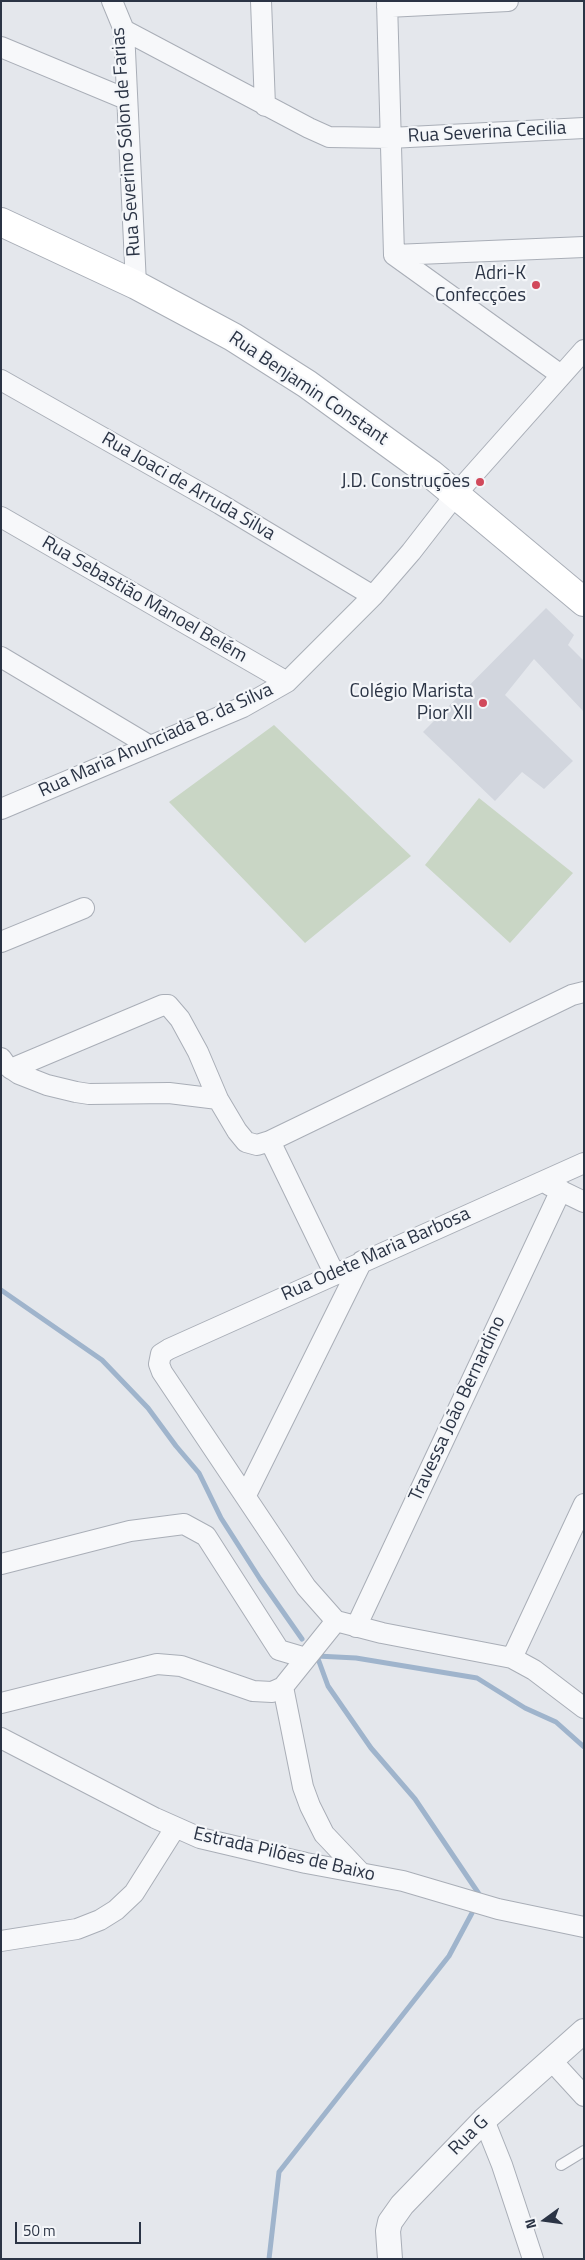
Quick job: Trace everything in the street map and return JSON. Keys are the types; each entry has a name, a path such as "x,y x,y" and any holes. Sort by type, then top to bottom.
{"main road":[{"name":"Rua Benjamin Constant","path":"1,222 136,285 233,337 299,379 431,474 584,602"}],"street":[{"name":"Rua Severino Sólon de Farias","path":"112,1 124,30 136,285"},
{"path":"261,1 265,106"},
{"path":"394,255 387,4 508,1"},
{"name":"Rua Severina Cecilia","path":"124,30 265,106 330,137 390,138 584,128"},
{"path":"1,47 126,99"},
{"path":"394,255 584,247"},
{"path":"394,255 561,375"},
{"name":"Rua Maria Anunciada B. da Silva","path":"5,804 252,703 287,682 373,596 411,552 456,494 584,350"},
{"name":"Rua Joaci de Arruda Silva","path":"1,380 220,504 373,596"},
{"name":"Rua Sebastião Manoel Belém","path":"1,517 287,682"},
{"path":"1,657 150,746"},
{"path":"1,942 84,908"},
{"path":"6,1064 164,1005 172,1008 180,1019 198,1052 218,1099 246,1142 256,1145 572,995 584,992"},
{"path":"6,1064 47,1085 76,1092 169,1093 218,1099"},
{"path":"270,1140 334,1273"},
{"name":"Rua Odete Maria Barbosa","path":"246,1495 162,1372 161,1354 334,1273 584,1163"},
{"path":"543,1182 584,1202"},
{"name":"Travessa João Bernardino","path":"356,1627 561,1190"},
{"path":"362,1261 246,1495 306,1587 336,1620 356,1627 512,1658 534,1670 584,1708"},
{"path":"512,1658 584,1504"},
{"path":"1,1564 130,1531 184,1524 206,1536 280,1650 306,1658"},
{"path":"1,1703 156,1664 181,1666 264,1693 283,1687 336,1620"},
{"path":"283,1687 303,1787 310,1806 324,1834 360,1872"},
{"name":"Estrada Pilões de Baixo","path":"1,1738 175,1828 224,1845 403,1881 498,1909 584,1927"},
{"path":"1,1941 77,1929 100,1920 116,1910 134,1892 175,1828"},
{"name":"Rua G","path":"390,2259 388,2231 394,2214 484,2120 584,2031"},
{"path":"551,2060 584,2096"},
{"path":"484,2120 502,2165 533,2259"}],"lane":[{"path":"561,2165 584,2151"}],"shaded area":[{"name":"Colégio Marista Pior XII","path":"546,608 574,635 568,645 584,661 584,712 534,659 505,695 573,761 544,789 522,772 495,801 423,732"}],"green space":[{"path":"274,725 411,856 305,943 169,802"},
{"path":"479,798 573,873 510,943 425,865"}],"waterway":[{"path":"1,1290 102,1360 148,1408 199,1473 221,1518 260,1579 302,1639"},
{"path":"316,1654 317,1656 356,1658 477,1678 525,1708 556,1722 584,1747"},
{"path":"317,1656 328,1686 371,1748 415,1799 479,1894"},
{"path":"269,2259 279,2172 449,1956 472,1913"}],"place":[{"name":"Adri-K Confecções","path":"536,285"},
{"name":"J.D. Construções","path":"480,482"},
{"name":"Colégio Marista Pior XII","path":"483,703"}]}
